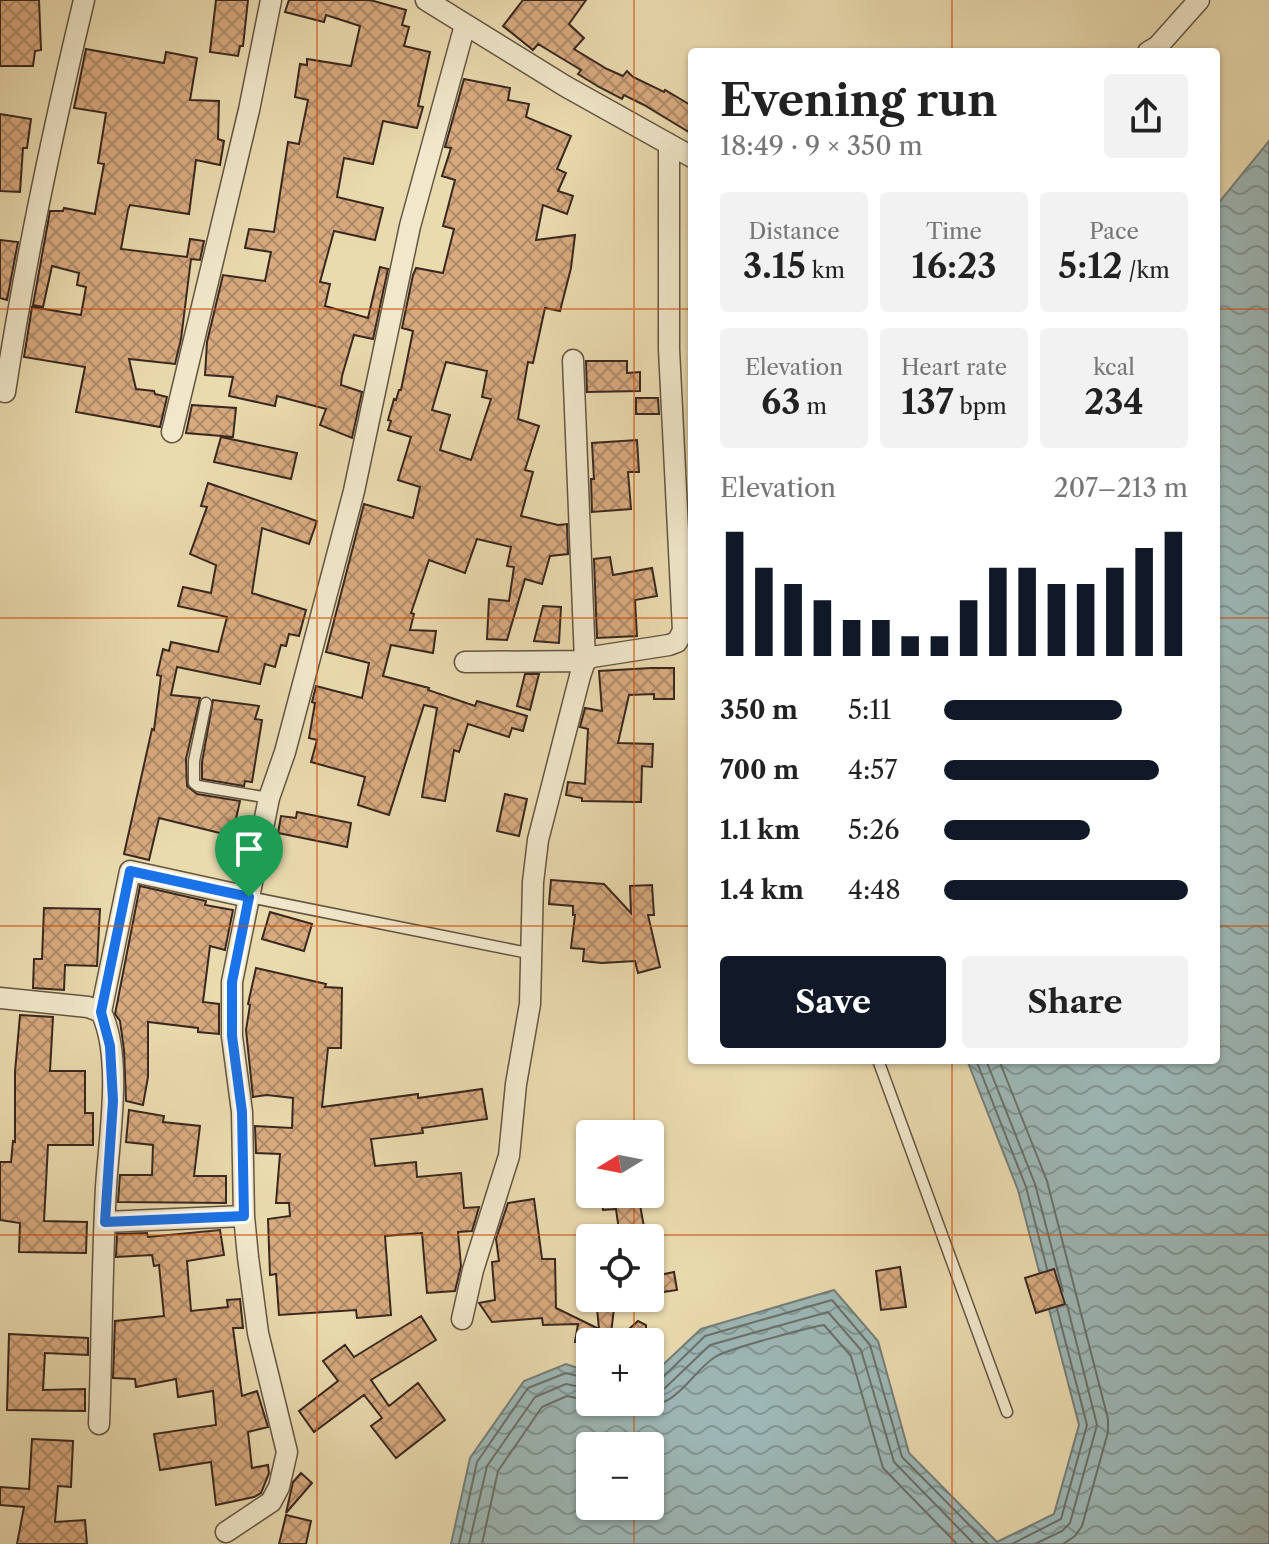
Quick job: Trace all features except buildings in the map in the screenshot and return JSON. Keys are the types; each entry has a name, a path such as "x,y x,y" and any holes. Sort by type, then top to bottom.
{"street":[{"path":"5,392 39,192 84,0"},
{"path":"172,432 249,110 271,0"},
{"path":"426,0 448,6 465,25 565,86 688,155"},
{"path":"1153,48 1199,0"},
{"path":"226,1532 271,1502 279,1487 287,1452 258,1333 244,1216 242,1112 232,1036 232,982 269,798 285,752 354,491 410,226 465,25"},
{"path":"465,662 585,661 592,657 669,645 677,642 683,631 669,349 669,144"},
{"path":"462,1319 477,1256 509,1156 516,1084 530,1004 533,882 538,840 553,773 585,661 573,360"},
{"path":"99,1424 105,1222 113,1101 110,1046 101,1012 130,871 249,897"},
{"path":"0,998 88,1007 101,1012"},
{"path":"105,1222 244,1216"}],"lane":[{"path":"206,703 194,761 194,783 269,798"},
{"path":"249,897 533,954"},
{"path":"879,1064 1007,1412"}],"water":[{"path":"1269,141 1269,1544 451,1544 470,1458 524,1381 566,1364 576,1367 576,1416 664,1416 664,1364 701,1329 834,1290 878,1341 909,1453 997,1542 1054,1514 1079,1425 1018,1190 969,1064 1220,1064 1220,201"}],"route":[{"path":"130,871 249,897 232,982 232,1036 242,1112 244,1216 105,1222 113,1101 110,1046 101,1012 130,871"}]}
